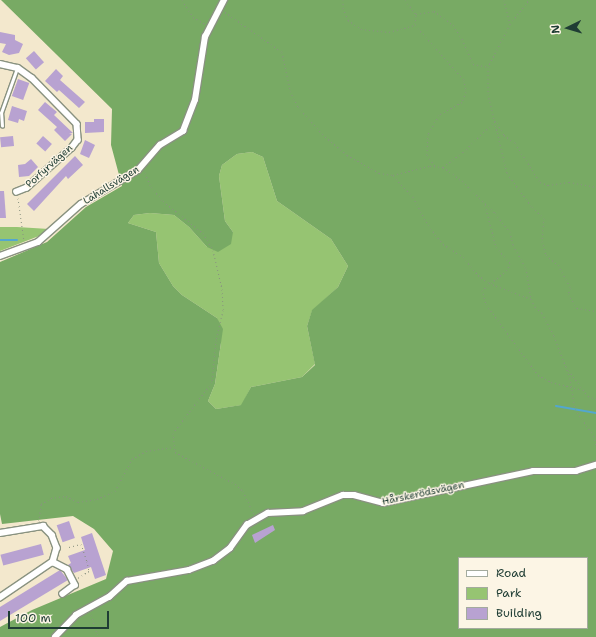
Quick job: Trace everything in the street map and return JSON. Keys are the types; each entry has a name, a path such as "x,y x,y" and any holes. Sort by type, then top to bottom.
{"street":[{"name":"Lahallsvägen","path":"0,256 26,248 43,239 81,204 142,167 160,145 176,137 188,122 209,26 224,0"},
{"name":"Porfyrvägen","path":"0,64 18,68 32,78 71,116 77,124 78,140 72,148 27,188 17,192"},
{"name":"Hårskerödsvägen","path":"55,637 76,616 89,610 127,581 189,570 213,562 256,519 268,513 304,511 343,496 354,495 383,503 533,471 576,471 596,465"},
{"path":"0,533 39,526 47,528 55,542 56,555 53,562 0,598"},
{"path":"53,562 67,569 73,580 74,587 63,594"}],"lane":[{"path":"2,126 1,113 18,68"}],"path":[{"path":"182,0 193,17 209,26"},
{"path":"343,0 343,8 348,20 361,29 389,32 415,24"},
{"path":"405,0 416,14 415,24"},
{"path":"504,0 510,24"},
{"path":"529,0 510,24 488,67 489,100 496,120 500,131 515,143 540,182 548,185 569,182 596,187"},
{"path":"219,10 230,14 282,52 290,91 298,106 322,134 347,155 379,173 393,175 435,167 442,168 462,181 510,232 513,245 526,268 531,299 547,321 565,367 571,387 575,409 594,436 596,446"},
{"path":"416,14 434,11 453,25 462,38 473,64 488,67"},
{"path":"415,24 428,37 449,66 464,80 466,92 462,102 439,115 428,134 426,155 435,167"},
{"path":"442,168 468,148 496,120"},
{"path":"496,120 507,173 532,207 544,218 542,241 546,255 558,265 571,288 568,294 577,308 596,311"},
{"path":"142,167 151,187 163,201 203,233 213,250 222,289 223,310 216,340 212,382 174,433 175,452 220,475 243,491 256,519"},
{"path":"393,175 413,197 428,225 444,244 463,257 478,275 489,283 531,299"},
{"path":"17,192 26,248"},
{"path":"485,204 496,247 510,263 507,270 482,290 486,304 538,375 582,390"},
{"path":"565,367 582,390 588,396 596,399"},
{"path":"39,526 41,504 50,498 66,496 78,502 97,499 115,492 132,459 146,451 174,447"},
{"path":"70,546 80,544 89,570 87,574 73,580"},
{"path":"89,610 98,637"}],"green space":[{"path":"1,0 596,0 596,637 0,637 0,627 32,610 106,579 113,551 94,529 73,516 2,524 0,514 0,262 47,242 86,207 122,186 111,145 112,109","holes":["252,152 263,157 277,201 331,239 348,266 338,287 312,310 307,326 315,365 302,377 251,387 241,405 216,409 208,401 215,384 223,329 217,318 182,295 173,286 159,263 156,232 128,223 134,215 150,213 174,215 189,227 207,247 218,252 231,244 233,232 225,221 219,176 222,165 237,154"]},
{"path":"252,152 263,157 277,201 331,239 348,266 338,287 312,311 307,326 315,364 302,377 251,387 242,405 216,409 208,401 215,384 221,343 217,318 182,295 173,286 159,263 156,232 128,223 134,215 150,213 174,215 189,227 207,247 233,232 225,221 219,176 222,165 237,154"},
{"path":"0,227 49,229 39,236 0,251"}],"building":[{"path":"0,32 15,35 15,40 23,44 19,53 9,55 2,52 6,44 0,43"},
{"path":"34,51 44,62 36,70 26,58"},
{"path":"56,69 63,76 60,80 85,102 79,108 59,90 57,92 45,81"},
{"path":"18,79 29,83 23,100 12,96"},
{"path":"45,102 57,112 54,115 73,133 69,133 72,134 65,141 54,130 57,127 38,110"},
{"path":"12,106 27,111 24,121 19,119 18,123 8,120"},
{"path":"94,119 104,119 104,132 85,133 85,122 94,122"},
{"path":"13,136 14,146 1,147 0,137"},
{"path":"43,136 52,144 45,151 36,143"},
{"path":"85,140 95,145 89,158 80,154"},
{"path":"75,156 83,165 68,179 66,176 34,211 27,204"},
{"path":"31,159 38,167 29,176 19,177 18,165 25,164"},
{"path":"0,191 4,191 6,218 0,218"},
{"path":"69,521 75,538 63,542 57,525"},
{"path":"273,525 275,530 255,543 252,535"},
{"path":"92,533 106,575 95,579 91,567 74,573 68,565 71,563 68,556 85,550 81,537"},
{"path":"41,544 44,555 3,565 0,555"},
{"path":"60,570 68,580 0,621 0,607"}],"waterway":[{"path":"0,240 17,240"},
{"path":"556,406 596,413"}]}
